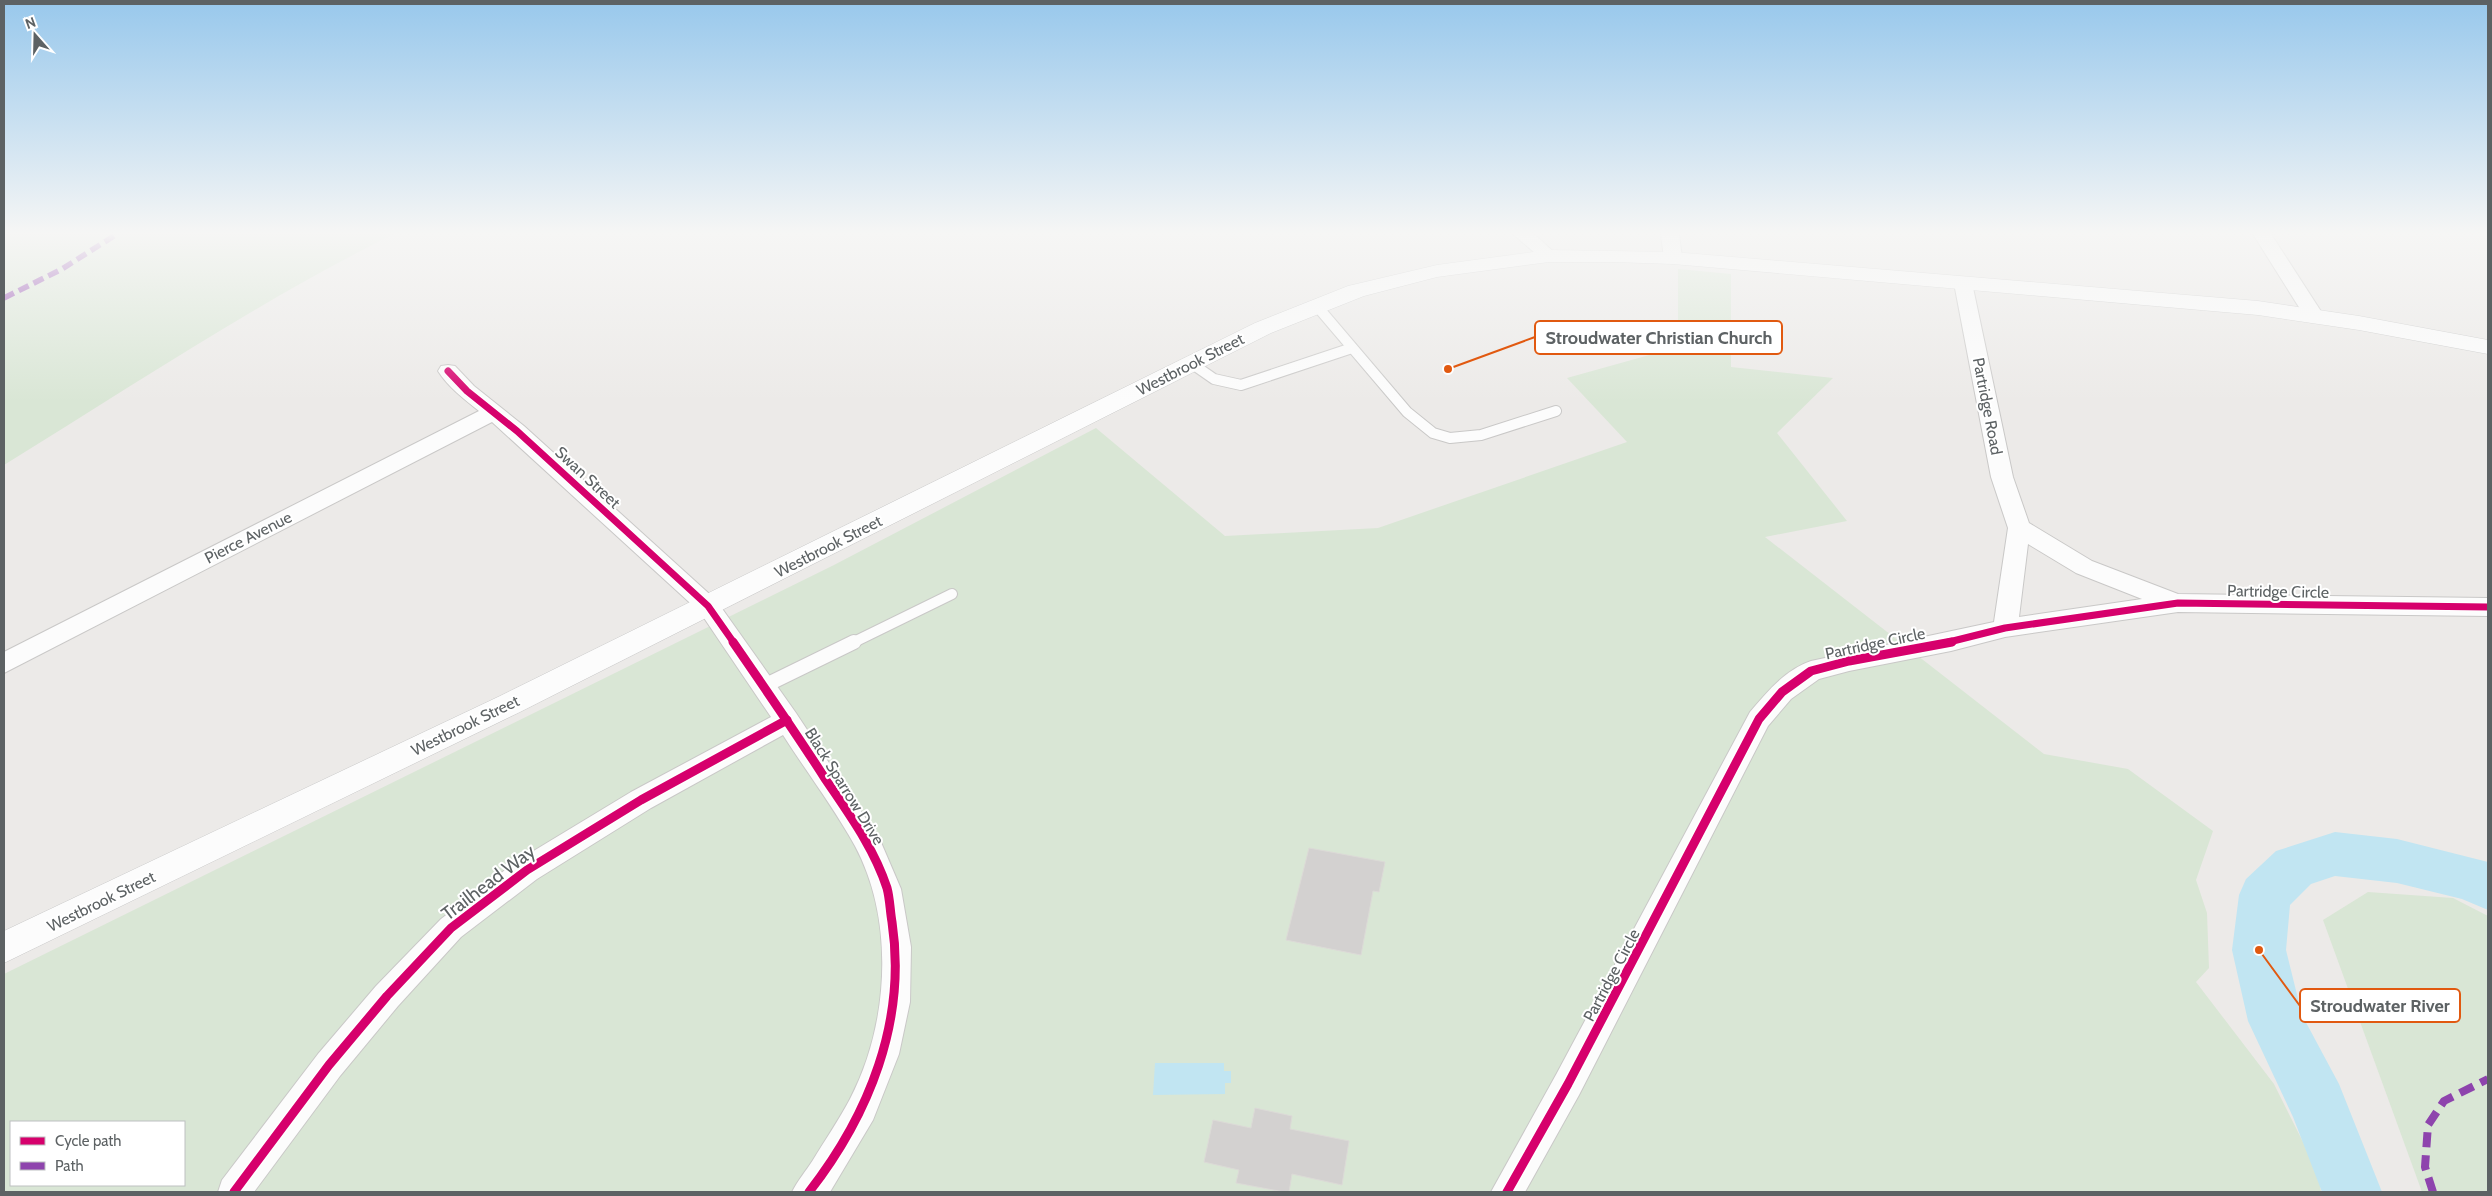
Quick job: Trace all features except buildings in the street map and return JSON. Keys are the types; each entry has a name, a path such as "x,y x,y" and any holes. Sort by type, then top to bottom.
{"main road":[{"name":"Westbrook Street","path":"4,948 708,606 1191,363 1316,305 1361,290"},
{"name":"Westbrook Street","path":"2043,290 2258,308 2488,347"}],"street":[{"name":"Partridge Road","path":"1964,290 2002,477 2019,528 2005,628"},
{"path":"2297,290 2314,316"},
{"name":"Swan Street","path":"448,371 467,392 494,412 708,606"},
{"name":"Pierce Avenue","path":"4,663 494,412"},
{"path":"2019,528 2084,567 2112,580 2178,603"},
{"name":"Partridge Circle","path":"1506,1192 1618,992 1759,718 1782,692 1811,671 1849,661 1952,642 2005,628 2178,603 2488,607"},
{"name":"Black Sparrow Drive","path":"708,606 788,720 866,840 887,889 896,947 895,1002 884,1054 862,1110 823,1174 809,1192"},
{"name":"Trailhead Way","path":"234,1192 329,1065 387,996 451,928 527,870 642,800 788,720"}],"lane":[{"path":"1316,305 1407,412 1423,428 1438,436 1471,438 1556,411"},
{"path":"1191,363 1213,381 1226,385 1241,386 1352,348"},
{"path":"764,686 952,594"}],"green space":[{"path":"4,290 289,290 148,375 4,465"},
{"path":"1678,290 1731,290 1731,367 1833,378 1777,433 1847,521 1765,537 2044,754 2128,769 2213,831 2196,880 2207,913 2209,968 2196,982 2274,1084 2318,1172 2321,1192 4,1192 4,974 834,565 1096,428 1225,536 1378,528 1627,442 1567,378 1678,347"},
{"path":"2368,892 2453,898 2488,916 2488,1192 2422,1192 2323,920"}],"water":[{"path":"1155,1063 1224,1063 1224,1071 1231,1071 1231,1083 1225,1083 1225,1094 1153,1095"}],"waterway":[{"path":"2352,1192 2318,1105 2276,1021 2259,950 2265,895 2294,867 2335,854 2397,861 2473,879 2488,887"}],"marked path":[{"path":"4,298 22,290"},
{"path":"2433,1192 2425,1167 2428,1125 2444,1101 2488,1079"}],"cycle path":[{"path":"448,371 467,391 517,431 708,606 787,720 866,840 887,889 896,947 895,1002 884,1054 862,1109 823,1174 809,1192"},
{"path":"1507,1192 1568,1084 1759,719 1782,692 1811,671 1849,661 1951,642 2005,628 2178,603 2488,607"},
{"path":"234,1192 329,1065 387,996 451,928 527,870 641,800 787,720"}],"place":[{"name":"Stroudwater Christian Church","path":"1448,369"},
{"name":"Stroudwater River","path":"2259,950"}]}
